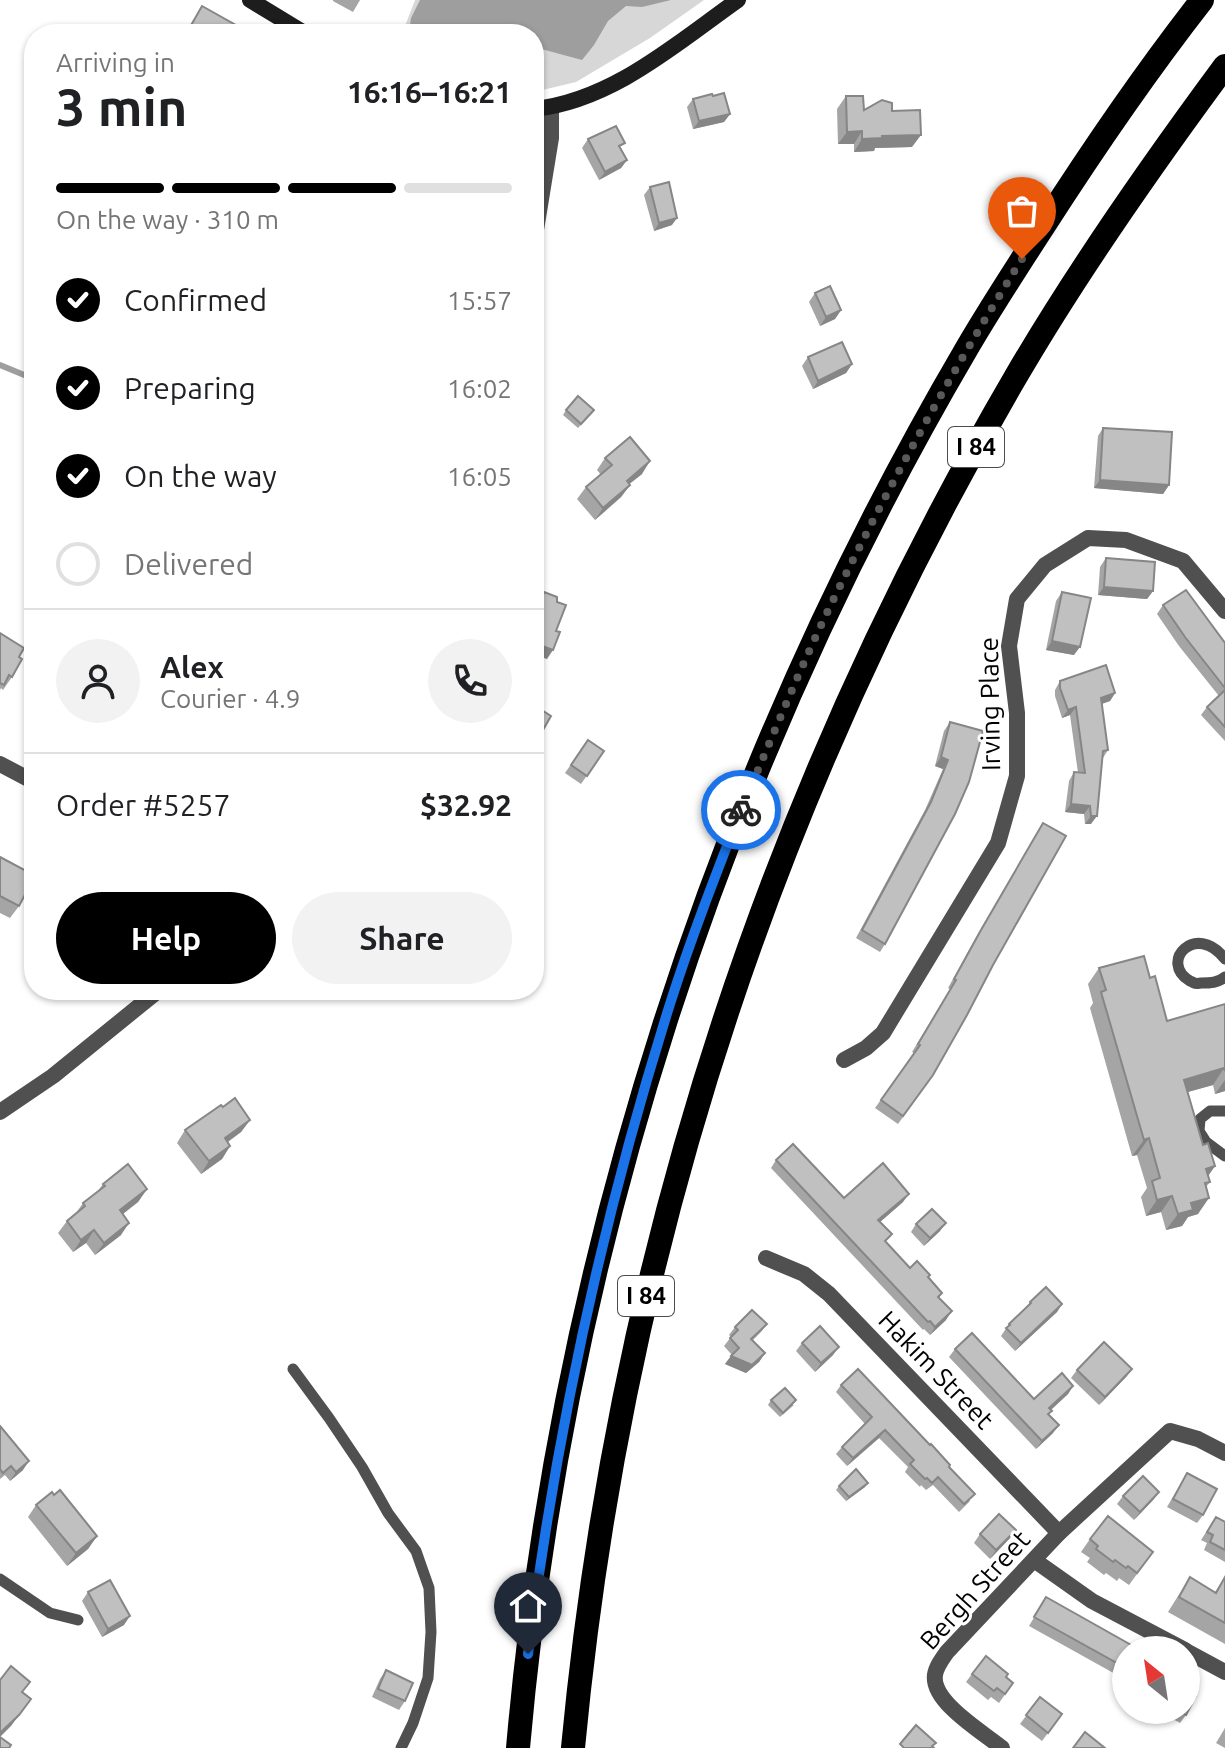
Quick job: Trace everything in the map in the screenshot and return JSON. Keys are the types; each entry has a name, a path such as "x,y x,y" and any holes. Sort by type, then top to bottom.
{"highway":[{"name":"I 84","path":"518,1748 534,1604 550,1501 588,1302 613,1201 671,1001 720,865 823,621 923,426 968,346 1077,174 1202,0"},
{"name":"I 84","path":"573,1748 605,1501 644,1302 705,1080 781,858 856,682 972,453 1069,291 1225,66"}],"main road":[{"path":"250,0 290,24"},
{"path":"544,107 581,98 623,79 738,0"}],"street":[{"path":"544,115 551,138 544,181"},
{"name":"Irving Place","path":"844,1060 866,1048 883,1033 998,843 1017,776 1017,713 1009,646 1014,615 1017,599 1045,565 1088,538 1126,540 1183,561 1225,611"},
{"path":"0,764 24,777"},
{"path":"0,1112 53,1076 147,1000"},
{"name":"Hakim Street","path":"766,1258 804,1274 829,1294 1059,1533"},
{"name":"Bergh Street","path":"1002,1748 945,1702 935,1683 935,1673 947,1652 1059,1533 1170,1431 1198,1439 1225,1453"},
{"path":"1034,1560 1092,1601 1158,1636"},
{"path":"1200,1658 1225,1672"}],"lane":[{"path":"1225,959 1218,949 1202,942 1188,945 1179,955 1177,966 1182,976 1196,984 1219,982 1225,977"},
{"path":"1225,1111 1210,1111 1200,1119 1199,1131 1206,1142 1225,1156"},
{"path":"293,1369 416,1551 429,1588 431,1632 428,1678 401,1748"},
{"path":"0,1579 50,1613 78,1620"}],"shaded area":[{"path":"415,0 704,0 650,38 576,82 544,90 544,24 406,24"},
{"path":"420,0 671,0 642,7 626,6 608,21 582,60 544,50 544,24 410,24"}],"building":[{"path":"202,6 234,24 192,24"},
{"path":"724,93 730,114 699,121 693,99"},
{"path":"846,96 863,96 864,110 882,100 892,103 892,111 920,110 921,135 862,139 862,131 847,132"},
{"path":"616,126 625,143 619,146 627,160 605,172 588,139"},
{"path":"669,182 677,218 659,223 650,187"},
{"path":"830,286 841,310 826,317 815,293"},
{"path":"842,342 852,364 818,381 808,357"},
{"path":"578,396 594,410 581,424 566,410"},
{"path":"1103,428 1172,432 1169,485 1100,480"},
{"path":"630,437 650,461 627,481 630,485 603,508 586,487 612,465 605,458"},
{"path":"1106,558 1155,562 1153,591 1104,587"},
{"path":"1186,590 1225,643 1225,688 1163,605"},
{"path":"544,592 566,605 553,650 544,647"},
{"path":"1062,592 1091,598 1080,647 1052,641"},
{"path":"0,633 24,648 19,657 22,659 4,685 0,683"},
{"path":"1106,665 1115,693 1101,698 1108,750 1103,751 1097,816 1091,816 1090,806 1071,804 1074,772 1085,773 1076,707 1068,710 1060,681"},
{"path":"1225,690 1225,727 1207,707"},
{"path":"544,711 551,716 544,728"},
{"path":"950,722 983,731 969,782 885,944 862,930 931,802 948,760 941,757"},
{"path":"588,740 604,751 587,776 571,765"},
{"path":"1043,823 1066,836 933,1075 903,1116 881,1100 920,1045"},
{"path":"0,857 24,870 24,897 19,906 0,896"},
{"path":"1144,956 1150,978 1155,976 1167,1021 1225,1004 1225,1071 1224,1068 1184,1080 1203,1145 1208,1143 1215,1166 1206,1169 1210,1182 1205,1183 1209,1198 1191,1203 1193,1210 1178,1214 1172,1196 1157,1200 1152,1181 1160,1178 1149,1138 1144,1140 1101,992 1106,990 1099,968"},
{"path":"235,1098 250,1120 225,1138 230,1146 209,1161 185,1130"},
{"path":"793,1144 844,1198 883,1163 909,1194 878,1220 892,1234 885,1241 910,1268 917,1261 942,1293 938,1297 952,1311 935,1327 776,1160"},
{"path":"128,1164 147,1189 120,1210 129,1223 104,1243 94,1230 81,1240 67,1221 85,1206 83,1203 105,1186 103,1184"},
{"path":"932,1209 946,1223 930,1238 916,1224"},
{"path":"1046,1287 1062,1304 1021,1343 1006,1328"},
{"path":"752,1310 767,1324 751,1339 765,1353 752,1365 731,1356 739,1348 730,1338 738,1330 735,1327"},
{"path":"820,1326 839,1347 821,1363 802,1343"},
{"path":"972,1333 1034,1399 1062,1373 1073,1386 1049,1408 1052,1411 1048,1414 1059,1425 1042,1441 955,1349"},
{"path":"1104,1342 1132,1369 1105,1397 1077,1370"},
{"path":"858,1369 975,1494 964,1504 938,1477 932,1483 925,1479 910,1464 914,1460 885,1430 853,1458 842,1447 872,1417 841,1385"},
{"path":"785,1388 796,1400 783,1413 771,1400"},
{"path":"0,1426 29,1461 16,1472 11,1466 3,1473 0,1469"},
{"path":"856,1469 868,1483 849,1497 839,1486"},
{"path":"1187,1473 1217,1489 1203,1515 1173,1499"},
{"path":"1143,1476 1159,1492 1140,1512 1123,1496"},
{"path":"60,1490 97,1536 76,1553 36,1505 52,1492 54,1495"},
{"path":"999,1514 1016,1530 996,1550 980,1534"},
{"path":"1108,1516 1153,1552 1137,1573 1115,1560 1113,1562 1096,1549 1098,1546 1090,1539"},
{"path":"1216,1517 1225,1522 1225,1550 1210,1542 1213,1535 1207,1532"},
{"path":"1190,1577 1216,1593 1225,1577 1225,1623 1179,1597"},
{"path":"110,1580 130,1616 108,1629 88,1592"},
{"path":"1046,1597 1115,1636 1112,1636 1112,1660 1034,1617"},
{"path":"986,1656 1008,1674 1006,1677 1013,1683 1005,1694 997,1688 994,1691 972,1674"},
{"path":"11,1666 30,1682 22,1692 31,1699 0,1733 0,1680"},
{"path":"386,1670 413,1683 405,1701 378,1689"},
{"path":"1040,1697 1062,1714 1048,1733 1026,1715"},
{"path":"916,1725 936,1743 932,1746 934,1748 904,1748 900,1744"},
{"path":"1085,1732 1105,1748 1073,1748"},
{"path":"0,1737 11,1745 9,1748 0,1748"}],"waterway":[{"path":"0,365 24,375"}],"way so far":[{"path":"741,810 812,645 869,528 968,346 1022,259"}],"route":[{"path":"528,1654 550,1501 569,1399 588,1302 613,1201 671,1001 741,810"}]}
